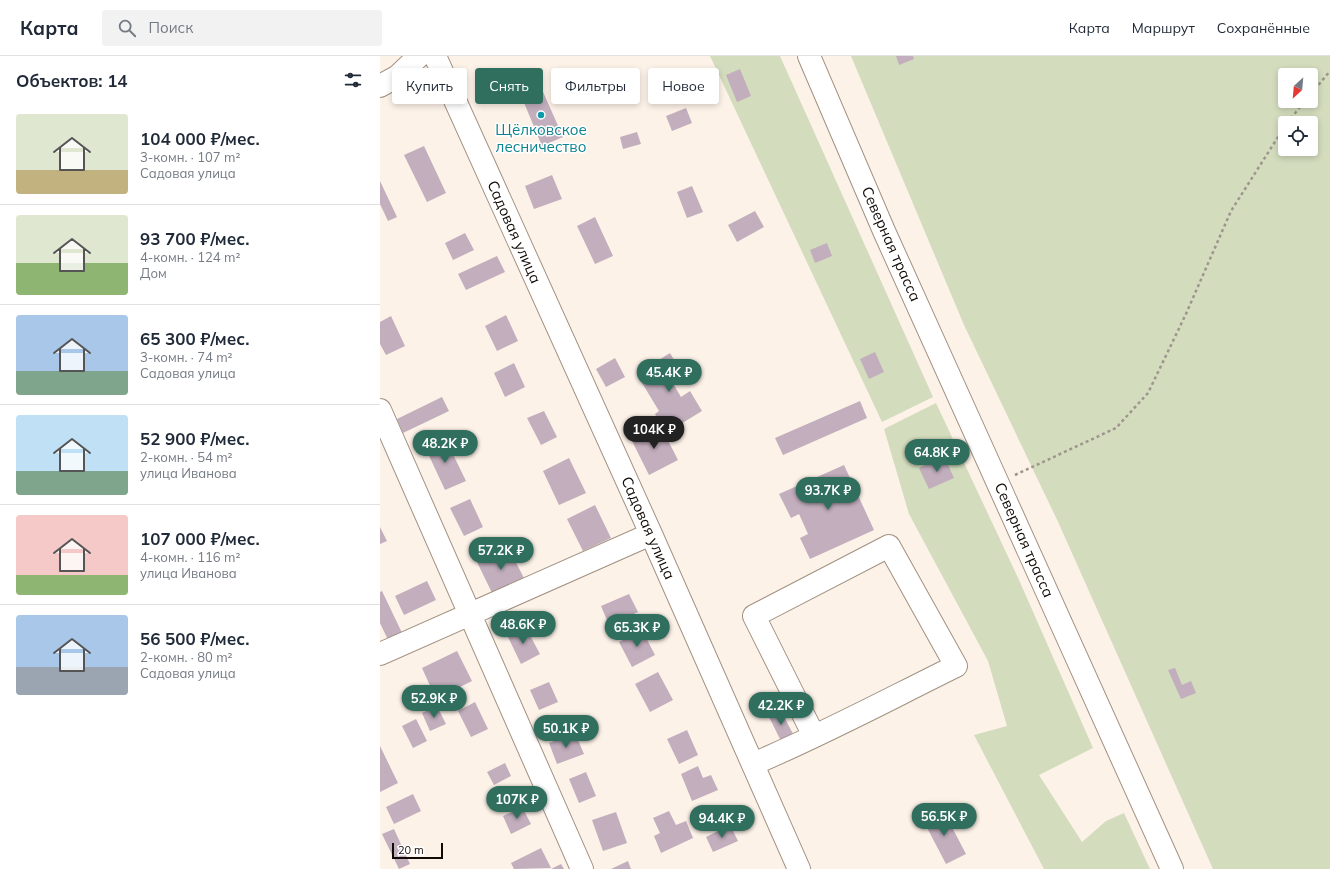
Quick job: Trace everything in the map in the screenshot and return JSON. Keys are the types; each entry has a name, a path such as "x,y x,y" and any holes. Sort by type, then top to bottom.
{"street":[{"path":"380,86 398,76 419,56"},
{"name":"Садовая улица","path":"435,56 651,534 799,869"},
{"name":"Северная трасса","path":"809,56 884,231 1172,869"},
{"path":"380,410 582,869"},
{"path":"380,654 651,534"},
{"path":"753,764 814,736 956,666 890,546 754,616 814,736"}],"path":[{"path":"1318,86 1330,71"},
{"path":"1293,116 1299,108"},
{"path":"998,482 1116,428 1148,393 1185,316 1231,211 1278,137"}],"green space":[{"path":"710,56 780,56 933,397 882,422 719,75 719,68 716,68"},
{"path":"851,56 1330,56 1330,869 1213,869 1059,524 964,325"},
{"path":"936,403 1019,580 1093,748 1039,775 1082,842 1106,821 1124,813 1150,869 1044,869 974,735 1007,726 988,661 909,514 884,429"}],"building":[{"path":"896,56 913,56 914,59 899,65"},
{"path":"740,69 751,96 737,102 726,75"},
{"name":"Щёлковское лесничество","path":"543,92 563,137 542,146 525,104 543,104"},
{"path":"686,108 692,123 672,131 666,116"},
{"path":"637,132 641,144 623,149 620,137"},
{"path":"424,146 446,193 427,202 404,155"},
{"path":"552,175 562,199 534,209 525,186"},
{"path":"380,181 397,217 388,221 380,204"},
{"path":"692,186 703,212 687,218 677,192"},
{"path":"755,211 764,227 737,242 728,225"},
{"path":"595,217 613,256 595,264 577,226"},
{"path":"465,233 474,250 453,260 445,243"},
{"path":"827,243 832,256 815,263 810,250"},
{"path":"497,256 505,272 466,290 458,274"},
{"path":"506,315 518,341 497,351 485,326"},
{"path":"391,316 405,346 386,355 380,344 380,322"},
{"path":"875,352 884,372 869,379 860,359"},
{"path":"670,353 682,373 671,380 681,397 690,391 702,411 671,430 666,421 661,425 655,414 659,411 642,383 649,379 643,370"},
{"path":"615,358 625,377 606,387 596,369"},
{"path":"514,363 525,387 505,397 494,373"},
{"path":"442,397 449,411 403,433 397,419"},
{"path":"860,401 867,418 783,455 775,438"},
{"path":"544,411 557,437 541,445 527,418"},
{"path":"660,425 678,460 649,475 631,439"},
{"path":"445,438 466,481 445,490 425,447"},
{"path":"944,456 954,478 929,489 919,468"},
{"path":"569,458 586,493 559,505 543,471"},
{"path":"844,465 874,530 810,559 800,538 808,534 799,514 791,518 779,494"},
{"path":"470,499 483,527 464,536 450,508"},
{"path":"595,505 611,538 583,551 567,519"},
{"path":"380,527 387,541 380,544"},
{"path":"508,547 525,580 493,595 477,562"},
{"path":"427,581 436,600 404,615 395,596"},
{"path":"382,591 404,637 390,644 380,623 380,592"},
{"path":"629,594 638,612 609,625 601,606"},
{"path":"525,626 540,654 521,664 507,635"},
{"path":"642,630 655,655 632,667 619,642"},
{"path":"457,651 472,681 436,699 422,668"},
{"path":"1175,668 1182,685 1191,681 1196,693 1181,699 1168,670"},
{"path":"658,672 673,700 650,712 635,684"},
{"path":"549,682 558,702 539,710 530,690"},
{"path":"475,702 488,729 471,737 458,711"},
{"path":"437,706 446,724 430,731 422,713"},
{"path":"781,711 793,734 781,741 769,717"},
{"path":"416,719 427,741 413,748 402,726"},
{"path":"687,730 698,755 679,764 667,739"},
{"path":"575,733 584,754 557,764 549,743"},
{"path":"380,746 398,783 380,792"},
{"path":"505,763 511,776 494,785 487,772"},
{"path":"698,766 703,778 711,775 718,790 692,801 681,774"},
{"path":"586,772 596,796 579,803 569,779"},
{"path":"413,794 421,811 394,824 386,807"},
{"path":"522,807 531,824 511,834 503,816"},
{"path":"943,810 966,854 946,864 923,820"},
{"path":"669,811 676,825 686,821 693,838 661,853 654,836 660,833 653,818"},
{"path":"616,812 627,843 603,851 592,820"},
{"path":"730,825 738,841 713,852 706,837"},
{"path":"394,829 410,864 399,869 382,834"},
{"path":"541,848 551,868 514,869 511,863"},
{"path":"628,861 631,869 611,869"},
{"path":"561,864 564,869 551,869"}],"place":[{"name":"Щёлковское лесничество","path":"541,115"}]}
